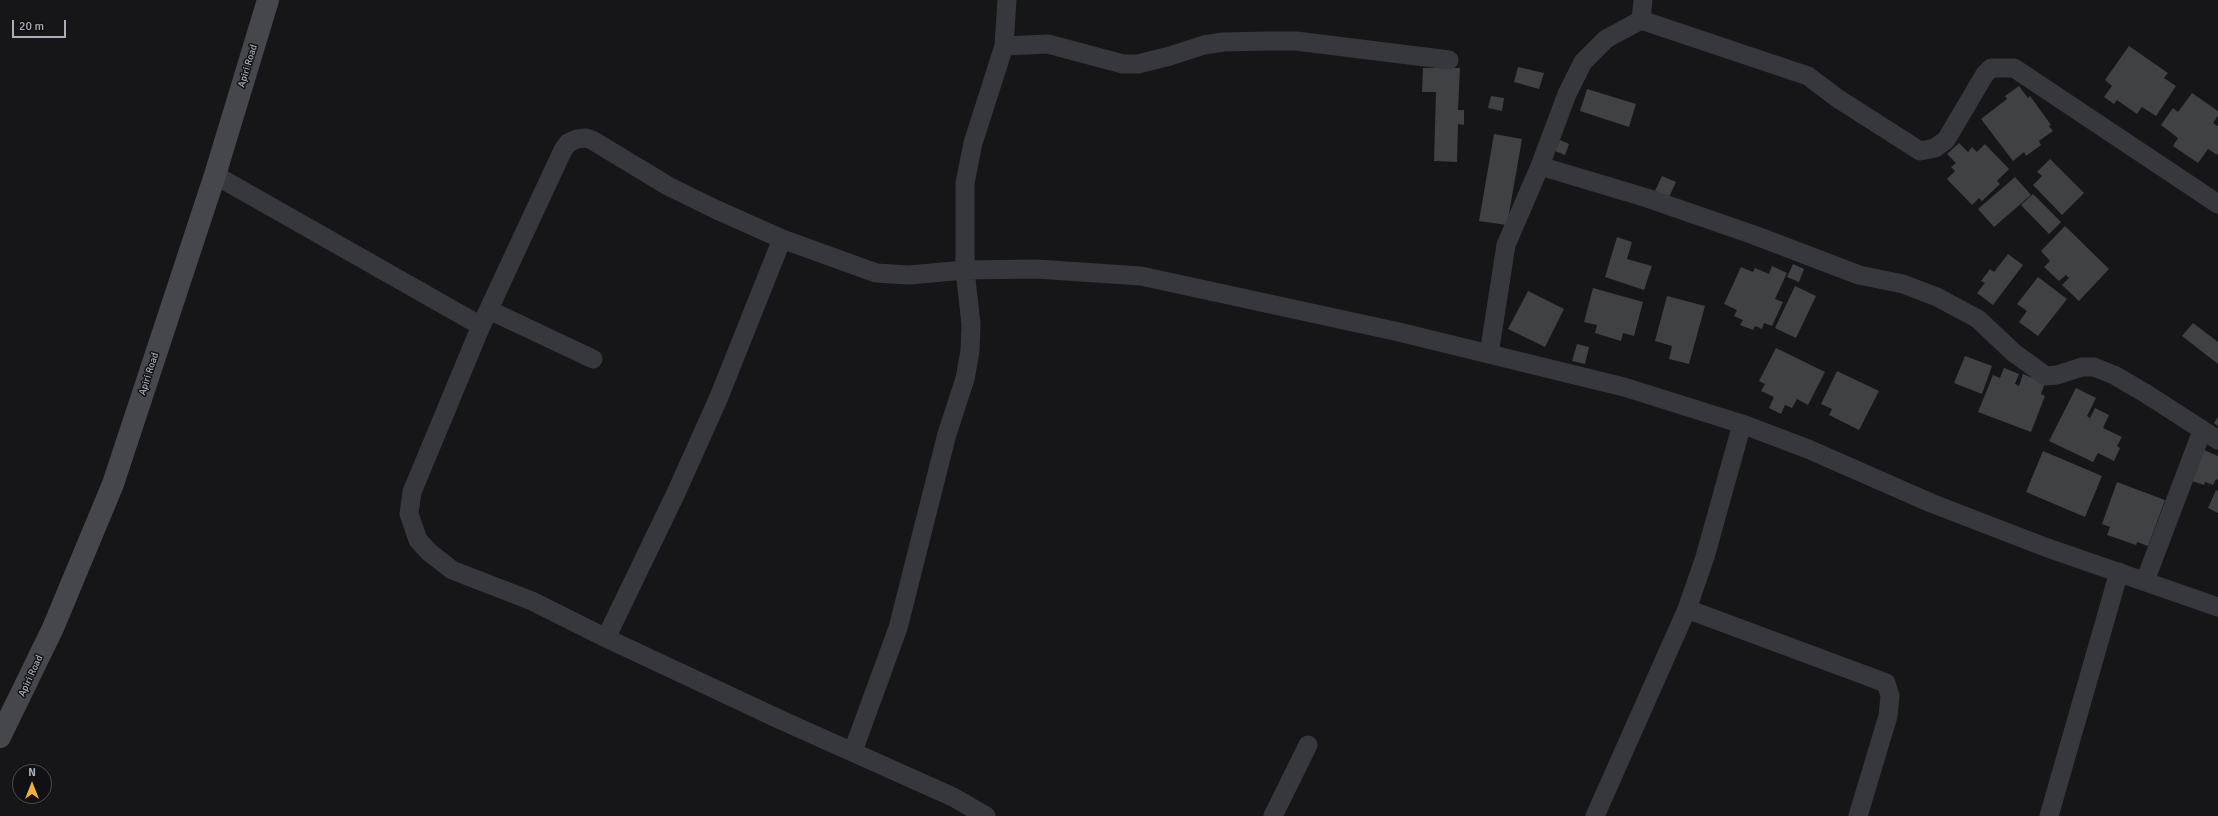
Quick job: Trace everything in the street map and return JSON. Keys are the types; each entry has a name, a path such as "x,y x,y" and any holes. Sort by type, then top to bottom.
{"street":[{"name":"Apiri Road","path":"0,737 53,628 113,484 215,175 268,0"},
{"path":"852,751 898,628 947,434 965,379 970,351 971,324 965,270 965,183 973,143 1004,46 1007,0"},
{"path":"1641,20 1643,0"},
{"path":"1489,354 1506,245 1540,166 1567,94 1583,62 1606,39 1641,20 1808,76 1837,98 1920,151 1935,148 1946,140 1985,74 1991,68 2014,68 2218,204"},
{"path":"1004,46 1048,44 1123,64 1138,64 1204,45 1223,42 1268,41 1296,42 1449,60"},
{"path":"986,816 953,798 781,720 606,638 532,601 452,570 429,552 418,540 409,514 412,492 485,318 563,150 568,143 577,139 586,138 592,140 668,186 782,240 876,273 909,275 965,270 1036,269 1140,276 1399,332 1624,387 1742,424 1808,450 1931,503 2045,547 2218,607"},
{"path":"1540,166 1654,200 1754,235 1859,275 1903,284 1937,297 1978,319 2014,353 2046,376 2057,375 2082,367 2094,367 2114,375 2145,393 2218,440"},
{"path":"215,175 485,318 593,359"},
{"path":"606,638 676,493 719,397 782,240"},
{"path":"1595,816 1687,609 1705,557 1742,424"},
{"path":"2145,582 2202,431"},
{"path":"2049,816 2119,572"},
{"path":"1687,609 1886,683 1890,696 1888,716 1858,816"},
{"path":"1273,816 1308,745"}],"building":[{"path":"2129,46 2168,73 2164,78 2176,86 2156,116 2142,107 2137,114 2117,100 2114,104 2104,97 2112,86 2105,80"},
{"path":"1518,67 1544,73 1539,89 1514,82"},
{"path":"1423,68 1460,68 1458,110 1464,110 1464,125 1458,124 1457,162 1434,161 1436,92 1422,92"},
{"path":"2019,86 2028,98 2030,96 2051,125 2049,126 2053,131 2039,141 2041,145 2026,156 2024,152 2013,161 1981,119 2007,99 2005,96"},
{"path":"1587,89 1636,104 1629,127 1580,111"},
{"path":"2192,93 2218,111 2218,116 2213,123 2218,126 2218,153 2217,155 2208,149 2198,163 2173,146 2178,138 2161,125 2173,108 2178,112"},
{"path":"1491,96 1504,98 1502,111 1488,108"},
{"path":"1494,134 1522,139 1507,225 1479,221"},
{"path":"1560,140 1569,144 1565,155 1555,151"},
{"path":"1959,143 1968,152 1972,147 1977,152 1985,144 2009,169 1997,181 2000,184 1982,201 1979,198 1972,205 1947,179 1955,171 1951,167 1956,163 1947,154"},
{"path":"2050,159 2084,193 2062,215 2033,185 2042,176 2037,172"},
{"path":"1662,176 1676,182 1669,197 1655,191"},
{"path":"2015,177 2031,195 1994,227 1978,209"},
{"path":"2033,194 2061,222 2049,234 2021,205"},
{"path":"2065,226 2109,269 2079,301 2062,285 2069,278 2066,275 2059,281 2044,267 2050,261 2041,251"},
{"path":"1617,237 1632,242 1627,259 1652,266 1644,290 1605,277"},
{"path":"2008,254 2023,265 1993,305 1977,293 1985,283 1981,281 1990,269 1994,272"},
{"path":"1793,264 1804,269 1799,282 1787,277"},
{"path":"1772,266 1787,273 1775,299 1783,302 1772,326 1764,323 1762,329 1755,326 1753,330 1740,325 1743,320 1734,316 1737,310 1724,304 1741,267 1753,272 1755,268 1769,274"},
{"path":"2038,277 2067,299 2038,336 2019,322 2027,311 2017,304"},
{"path":"1795,286 1816,296 1796,338 1775,328"},
{"path":"1593,288 1643,302 1634,336 1623,333 1621,341 1595,333 1597,325 1584,322"},
{"path":"1528,291 1564,309 1545,347 1508,329"},
{"path":"1667,296 1705,306 1689,364 1669,359 1672,346 1655,341"},
{"path":"2193,323 2218,342 2218,364 2182,336"},
{"path":"1577,344 1589,347 1585,364 1572,361"},
{"path":"1776,348 1825,372 1808,405 1797,399 1792,408 1785,405 1781,414 1769,408 1774,397 1761,391 1765,384 1759,381"},
{"path":"1965,356 1992,366 1982,394 1954,383"},
{"path":"2004,368 2019,374 2015,384 2019,386 2023,374 2045,383 2041,394 2045,396 2031,432 1978,412 1993,375 2000,378"},
{"path":"1837,371 1879,391 1859,430 1829,415 1832,409 1821,404"},
{"path":"2076,388 2096,398 2087,416 2090,418 2095,408 2109,415 2103,428 2122,437 2117,446 2120,448 2114,461 2098,453 2093,462 2049,441"},
{"path":"2218,417 2218,426 2214,423"},
{"path":"2204,450 2218,456 2218,480 2216,479 2213,485 2205,482 2204,485 2192,481"},
{"path":"2043,451 2102,476 2085,517 2026,492"},
{"path":"2117,482 2165,500 2148,546 2137,542 2136,545 2107,535 2110,527 2102,524"},
{"path":"2216,490 2218,491 2218,513 2208,508"}]}
